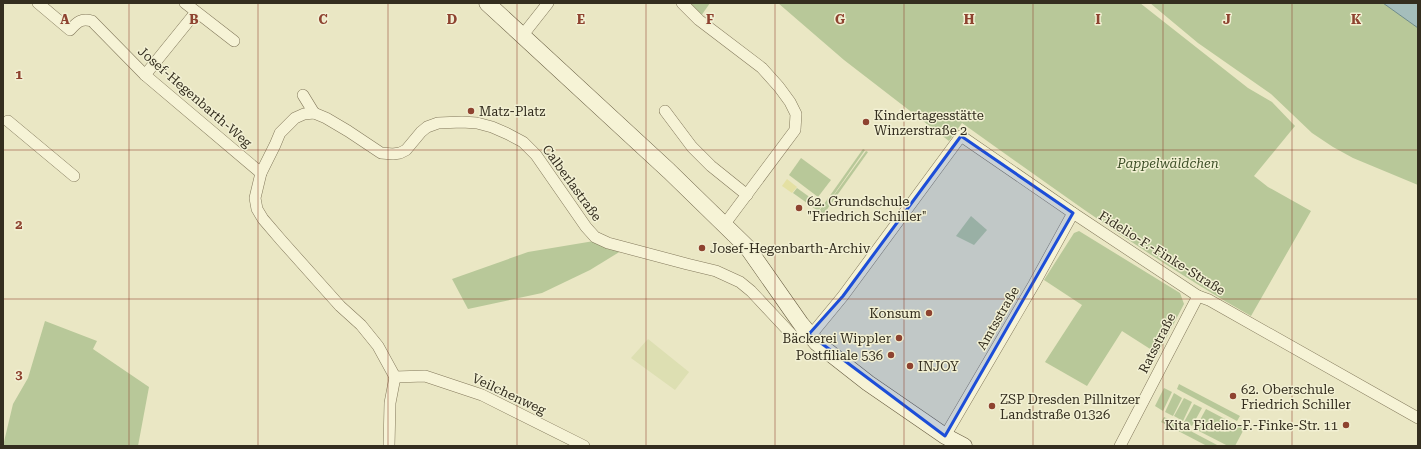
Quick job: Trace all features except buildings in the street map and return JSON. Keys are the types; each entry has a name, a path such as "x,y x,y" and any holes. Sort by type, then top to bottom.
{"main road":[{"path":"487,3 669,171 747,247 809,334 826,351 945,436 964,446"}],"street":[{"name":"Josef-Hegenbarth-Weg","path":"38,3 70,30 77,22 81,20 92,21 145,75 260,173"},
{"path":"185,3 234,41"},
{"path":"522,36 548,3"},
{"path":"682,3 699,20 762,68 780,87 796,114 795,130 724,225"},
{"path":"145,75 196,12"},
{"path":"303,94 314,113 304,114 295,118 280,133 260,173 255,198 257,209 263,219 340,306 361,325 382,352 395,377 390,403 389,446"},
{"path":"664,111 692,147 711,166 747,195"},
{"name":"Calberlastraße","path":"314,113 326,118 381,152 393,154 406,150 421,132 427,127 438,123 477,123 508,134 523,142 536,155 586,227 595,236 608,243 724,274 740,282 751,291 793,336 804,338 809,334"},
{"path":"8,121 74,176"},
{"name":"Fidelio-F.-Finke-Straße","path":"809,334 815,330 843,296 961,136 1073,214 1198,296 1209,300 1418,418"},
{"name":"Amtsstraße","path":"945,436 1073,214"},
{"name":"Ratsstraße","path":"1120,446 1198,296"},
{"name":"Veilchenweg","path":"395,377 425,376 482,395 584,446"}],"highlighted area":[{"path":"961,136 1073,213 945,436 809,334 843,296"}],"green space":[{"path":"688,3 710,3 701,16"},
{"name":"Pappelwäldchen","path":"778,3 1140,3 1248,88 1272,102 1295,126 1254,176 1268,187 1311,211 1251,316 1140,248 962,123 949,141 844,60"},
{"path":"1150,3 1383,3 1418,28 1418,185 1353,158 1312,133 1271,94 1198,43"},
{"path":"863,149 865,150 821,213 819,211"},
{"path":"866,151 868,152 823,215 821,213"},
{"path":"801,158 831,180 818,197 789,175"},
{"path":"797,188 822,206 818,211 793,193"},
{"path":"971,216 987,230 974,245 956,236"},
{"path":"1079,231 1180,293 1184,304 1158,354 1122,331 1087,386 1045,362 1082,305 1044,280 1074,233"},
{"path":"594,241 621,251 590,270 542,293 468,309 452,279 528,252"},
{"path":"45,321 97,341 93,349 149,387 138,446 3,446 13,404 28,378"},
{"path":"648,339 689,372 675,390 631,358"},
{"path":"1179,384 1240,416 1237,421 1177,389"},
{"path":"1164,388 1172,392 1163,411 1155,406"},
{"path":"1174,393 1182,398 1173,416 1165,412"},
{"path":"1184,398 1192,402 1183,421 1174,416"},
{"path":"1194,404 1202,408 1192,426 1184,422"},
{"path":"1206,409 1244,429 1235,446 1228,446 1195,429"},
{"path":"1164,417 1219,446 1207,446 1161,422"}],"sand":[{"path":"787,179 797,187 792,193 782,186"}],"water":[{"path":"1383,3 1418,3 1418,28"}],"place":[{"name":"Matz-Platz","path":"471,111"},
{"name":"Kindertagesstätte Winzerstraße 2","path":"866,122"},
{"name":"62. Grundschule \"Friedrich Schiller\"","path":"799,208"},
{"name":"Josef-Hegenbarth-Archiv","path":"702,248"},
{"name":"Konsum","path":"929,313"},
{"name":"Bäckerei Wippler","path":"899,338"},
{"name":"Postfiliale 536","path":"891,355"},
{"name":"INJOY","path":"910,366"},
{"name":"62. Oberschule Friedrich Schiller","path":"1233,396"},
{"name":"ZSP Dresden Pillnitzer Landstraße 01326","path":"992,406"},
{"name":"Kita Fidelio-F.-Finke-Str. 11","path":"1346,425"}]}
